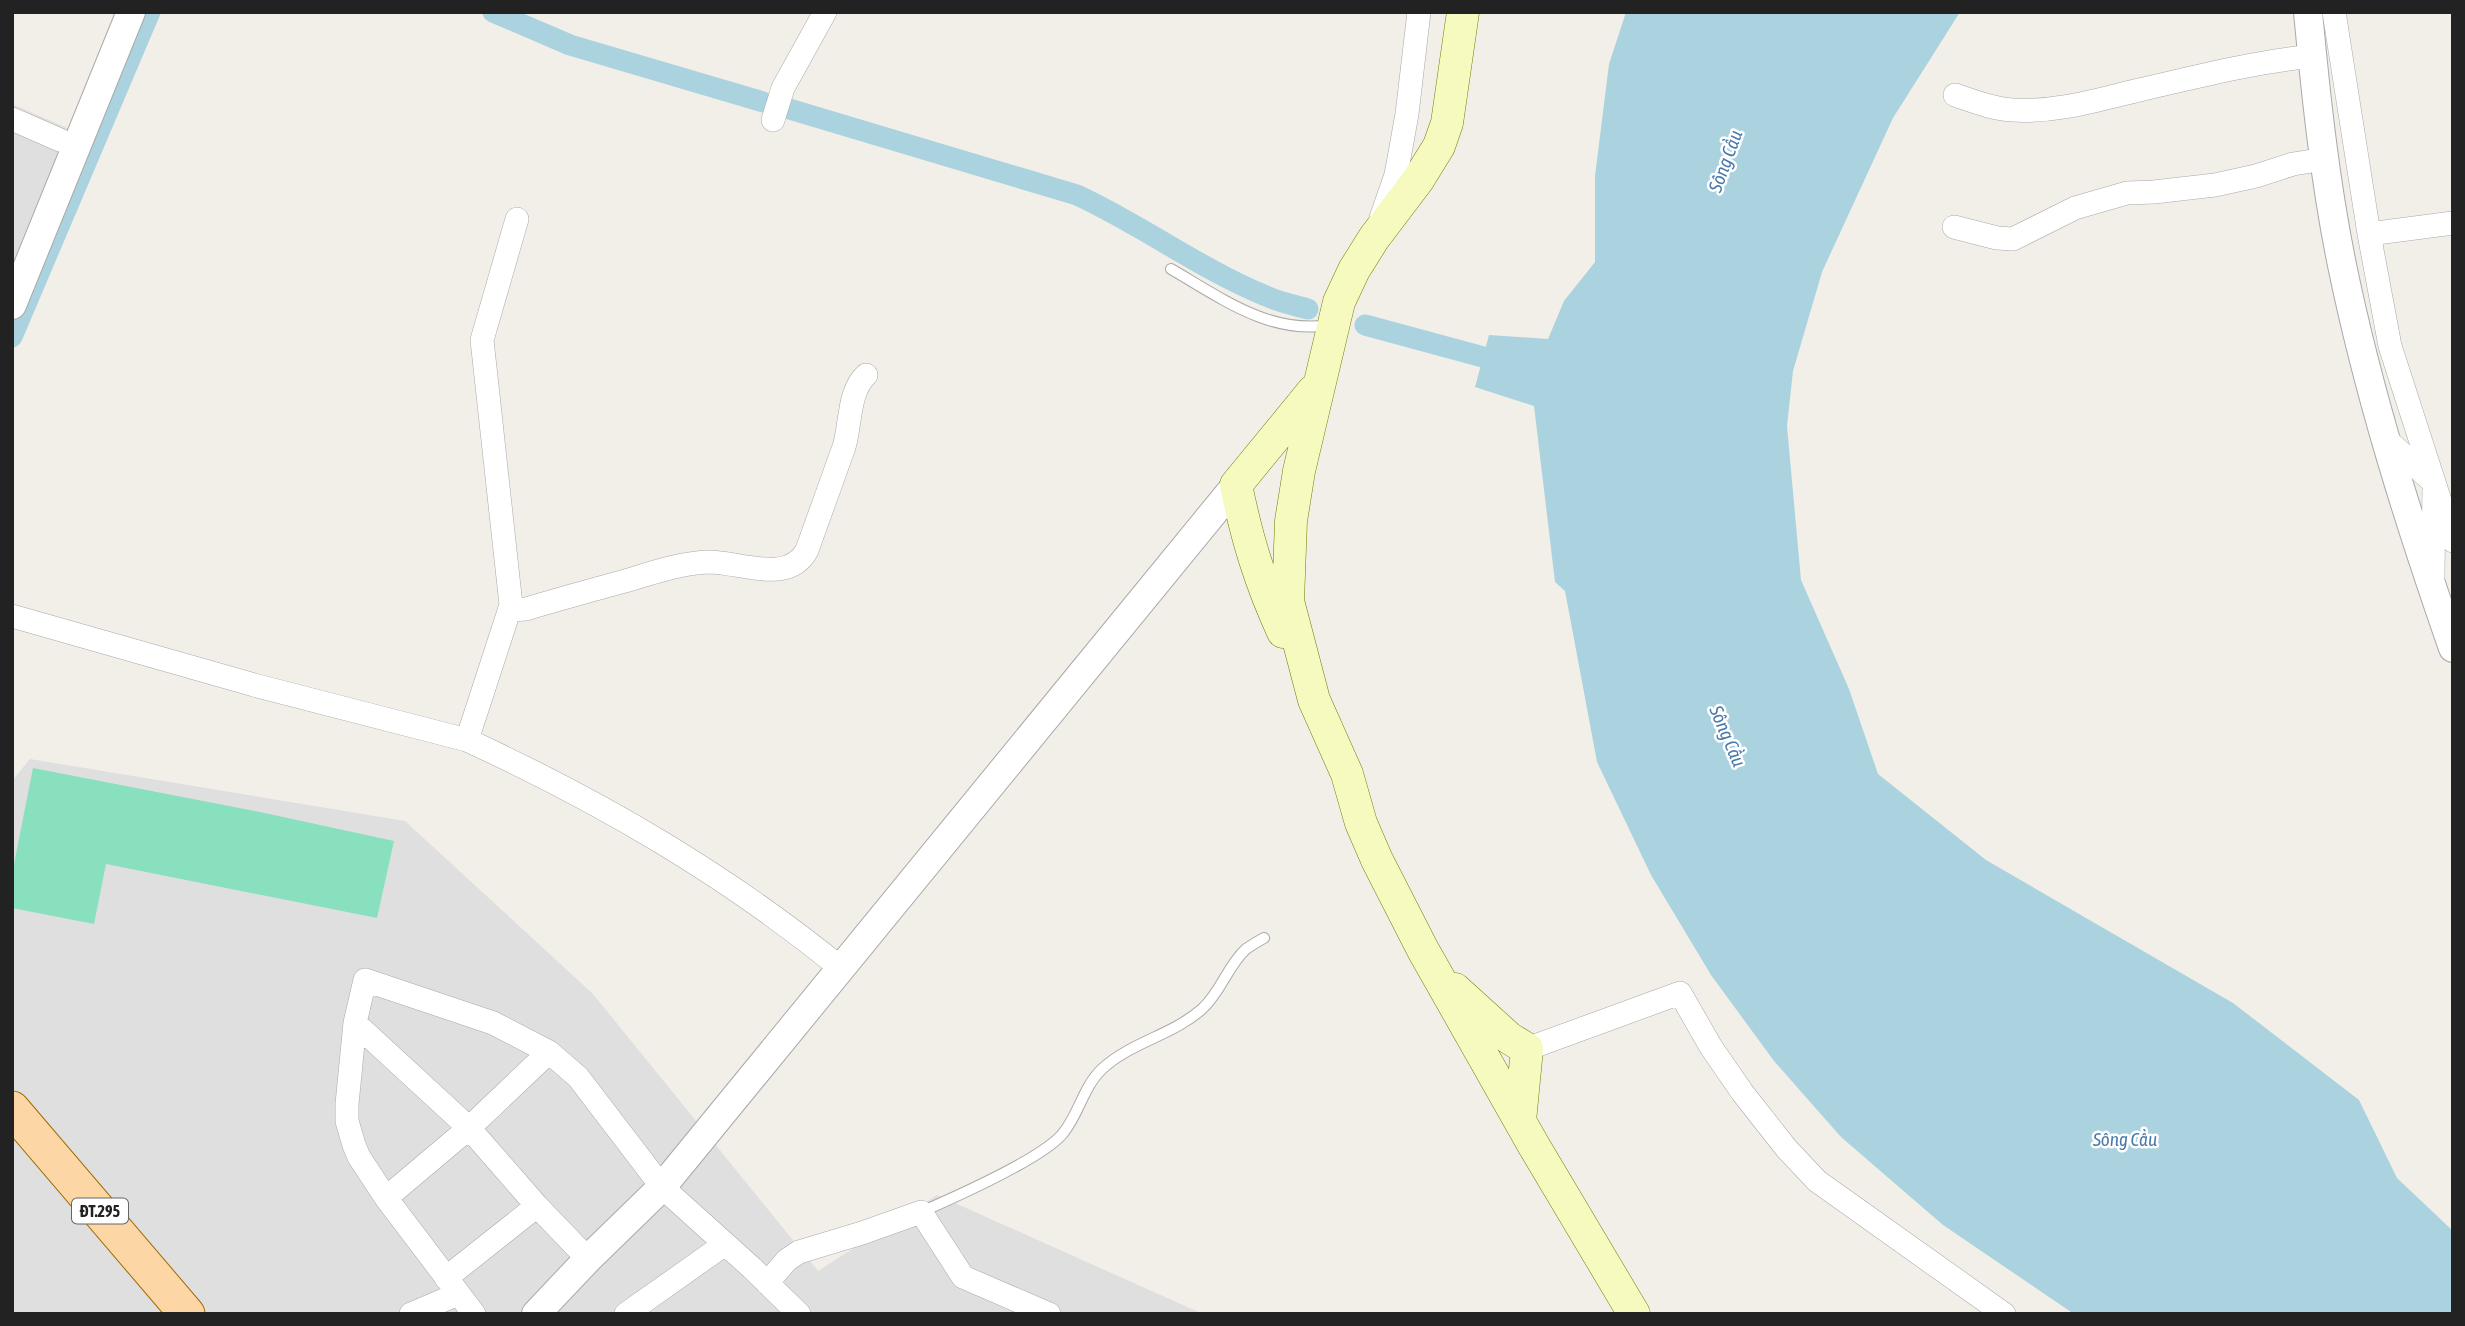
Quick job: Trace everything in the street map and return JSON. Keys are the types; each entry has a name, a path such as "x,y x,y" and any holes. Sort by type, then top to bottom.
{"main road":[{"path":"1314,701 1288,601 1292,521 1299,471 1317,387 1339,302 1354,270 1428,165 1443,136 1463,12"},
{"path":"1317,387 1236,485 1249,544 1263,587 1346,774 1361,824 1439,978 1634,1314"},
{"path":"1439,978 1468,1000 1509,1038 1527,1049 1520,1121"},
{"name":"ĐT.295","path":"15,1119 187,1314"},
{"path":"1612,1278 1626,1314"}],"street":[{"path":"12,305 131,12"},
{"path":"773,120 783,88 825,12"},
{"path":"1374,238 1396,175 1407,114 1419,12"},
{"path":"2308,12 2318,119 2341,263 2390,461 2453,648"},
{"path":"2334,12 2369,234 2393,357 2444,480 2453,541"},
{"path":"1955,95 2003,109 2032,111 2078,105 2284,59 2313,57"},
{"path":"12,119 60,139"},
{"path":"2318,119 2354,142"},
{"path":"1954,228 2008,240 2075,208 2127,193 2215,185 2256,176 2292,164 2325,159"},
{"path":"467,740 510,610 511,593 482,340 517,219"},
{"path":"2369,234 2453,223"},
{"path":"510,610 526,609 688,565 732,564 771,570 795,566 807,550 845,443 852,405 866,375"},
{"path":"2385,438 2444,480"},
{"path":"2433,591 2444,480"},
{"path":"536,1314 662,1187 1236,485"},
{"path":"12,616 254,685 467,740 594,802 664,844 743,893 842,969"},
{"path":"474,1314 386,1198 359,1157 347,1121 355,1023 365,980 485,1020 549,1052 579,1077 662,1187 799,1314"},
{"path":"1527,1049 1680,993 1710,1047 1742,1092 1786,1149 1817,1181 2004,1314"},
{"path":"355,1023 469,1128 537,1206 588,1259"},
{"path":"386,1198 469,1128 549,1052"},
{"path":"411,1314 452,1286 537,1206"},
{"path":"767,1283 787,1260 799,1252 921,1212 963,1277 1043,1312"},
{"path":"626,1314 724,1244"}],"lane":[{"path":"1171,269 1268,322 1290,327 1333,324"},
{"path":"921,1212 992,1178 1056,1141 1066,1131 1086,1091 1102,1069 1136,1046 1188,1021 1219,989 1245,950 1264,938"}],"shaded area":[{"path":"12,104 72,130 12,273"},
{"path":"30,759 405,821 593,994 818,1271 937,1195 1203,1314 12,1314 12,781"}],"green space":[{"path":"33,768 394,841 377,918 106,864 94,924 12,908 12,874"}],"water":[{"name":"Sông Cầu","path":"1626,12 1960,12 1893,118 1822,272 1793,371 1787,426 1801,580 1849,689 1878,774 1986,860 2233,1003 2359,1100 2397,1178 2453,1231 2453,1314 2074,1314 1943,1225 1841,1137 1774,1061 1711,975 1651,875 1597,762 1565,591 1555,582 1534,406 1475,387 1489,335 1548,339 1564,301 1595,262 1595,176 1609,64"}],"waterway":[{"path":"12,337 150,12"},
{"path":"493,12 570,45 763,102"},
{"path":"786,108 1077,195 1242,285 1276,300 1308,309"},
{"path":"1365,325 1509,364"}]}
